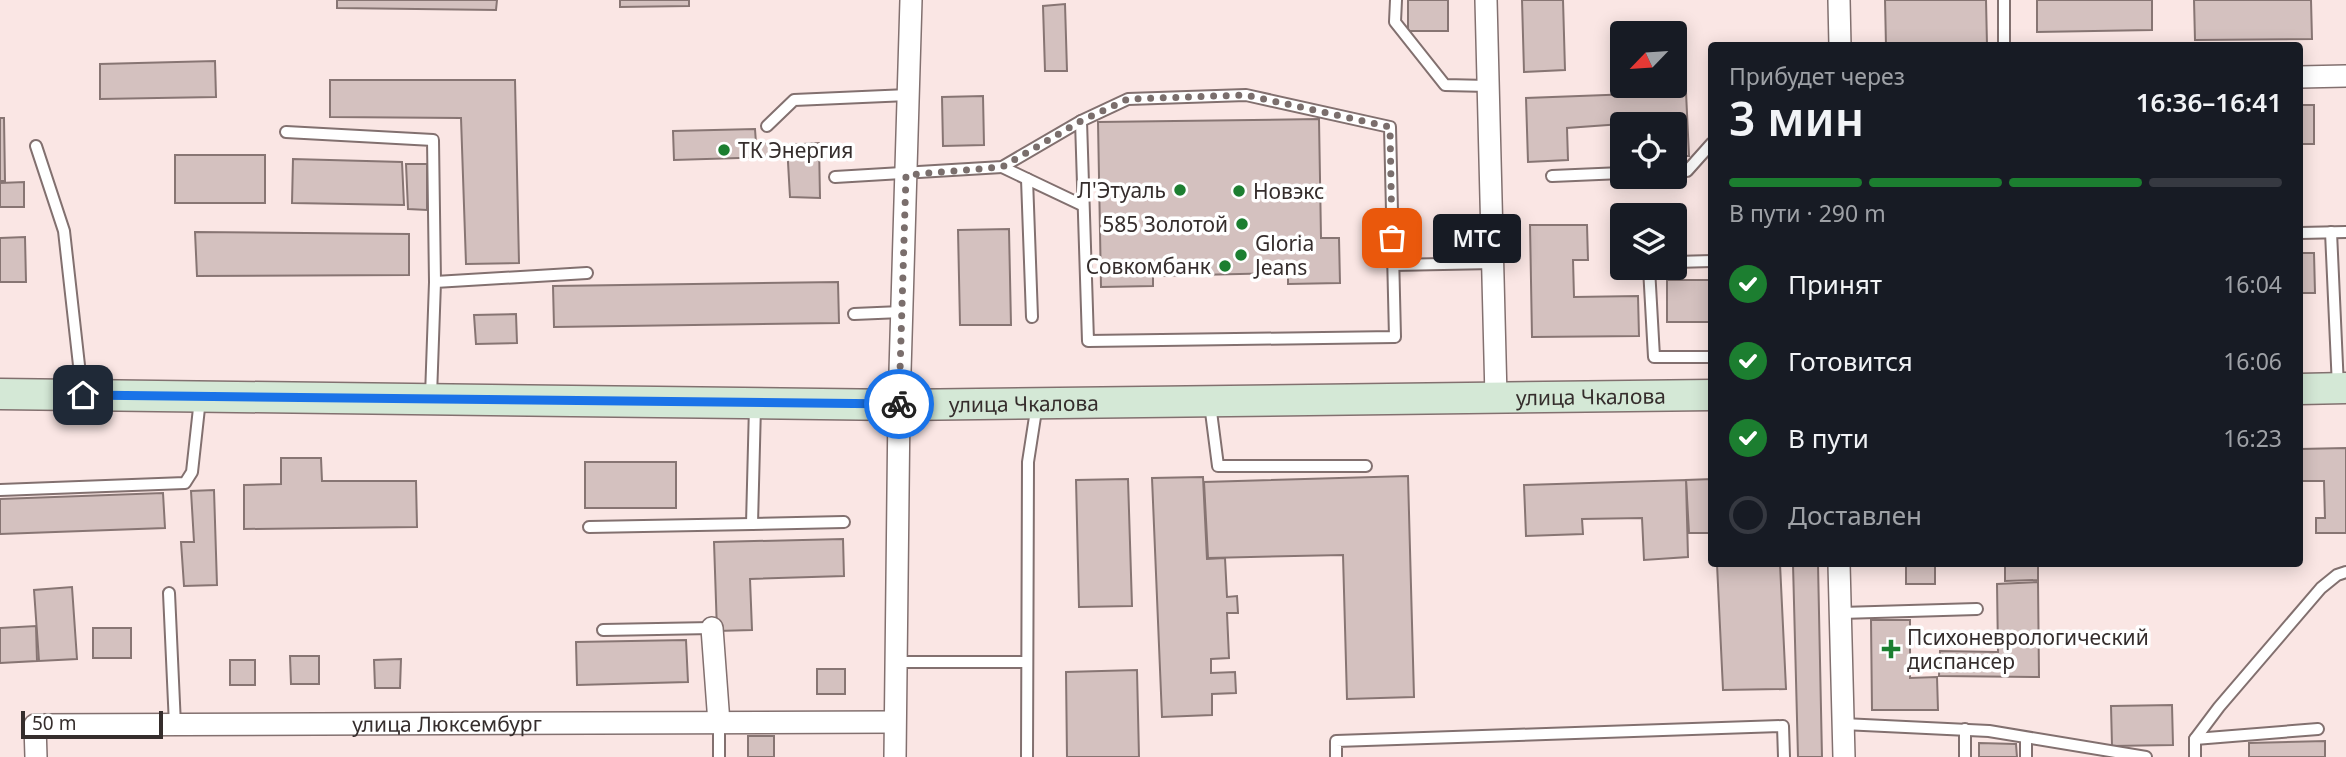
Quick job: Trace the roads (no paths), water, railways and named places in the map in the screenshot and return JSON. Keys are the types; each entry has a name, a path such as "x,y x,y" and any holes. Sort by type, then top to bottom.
{"street":[{"path":"895,757 899,405 911,0"},
{"path":"1486,0 1496,397"},
{"path":"1839,0 1840,42"},
{"path":"2303,77 2346,76"},
{"path":"2303,389 2342,388"},
{"name":"улица Чкалова","path":"0,394 899,405 1708,395"},
{"path":"1839,567 1843,757"},
{"path":"712,628 719,723"},
{"name":"улица Люксембург","path":"36,757 35,725 894,722"}],"lane":[{"path":"1396,0 1395,22 1445,85 1488,86"},
{"path":"2004,0 2004,42"},
{"path":"767,127 794,100 908,95"},
{"path":"835,177 906,175 1002,167 1081,121 1128,99 1246,95 1390,127 1395,337 1088,341 1081,121"},
{"path":"286,132 433,140 435,282 431,399"},
{"path":"36,146 64,231 83,395"},
{"path":"1687,171 1708,147"},
{"path":"1002,167 1082,205"},
{"path":"1552,176 1610,174"},
{"path":"1027,179 1032,317"},
{"path":"2330,232 2342,388"},
{"path":"2303,233 2346,232"},
{"path":"1687,262 1708,261"},
{"path":"1393,265 1493,263"},
{"path":"435,282 587,273"},
{"path":"1650,280 1654,357 1708,357"},
{"path":"854,314 901,312"},
{"path":"0,490 185,483 192,472 200,396"},
{"path":"1210,401 1218,466 1366,466"},
{"path":"752,524 755,403"},
{"path":"1027,757 1028,462 1037,404"},
{"path":"589,527 844,522"},
{"path":"2195,757 2195,739 2321,588 2337,575 2346,572"},
{"path":"169,593 176,724"},
{"path":"1840,613 1976,610"},
{"path":"603,630 712,628"},
{"path":"896,662 1027,662"},
{"path":"719,723 719,757"},
{"path":"1843,724 1965,729 2146,757"},
{"path":"1336,757 1336,741 1783,726 1784,757"},
{"path":"1965,729 1965,757"},
{"path":"2195,739 2318,729"},
{"path":"2026,738 2026,757"}],"place":[{"name":"ТК Энергия","path":"724,150"},
{"name":"Л'Этуаль","path":"1180,190"},
{"name":"Новэкс","path":"1239,191"},
{"name":"585 Золотой","path":"1242,224"},
{"name":"МТС","path":"1392,238"},
{"name":"Gloria Jeans","path":"1241,255"},
{"name":"Совкомбанк","path":"1225,266"},
{"name":"Психоневрологический диспансер","path":"1891,649"}]}
